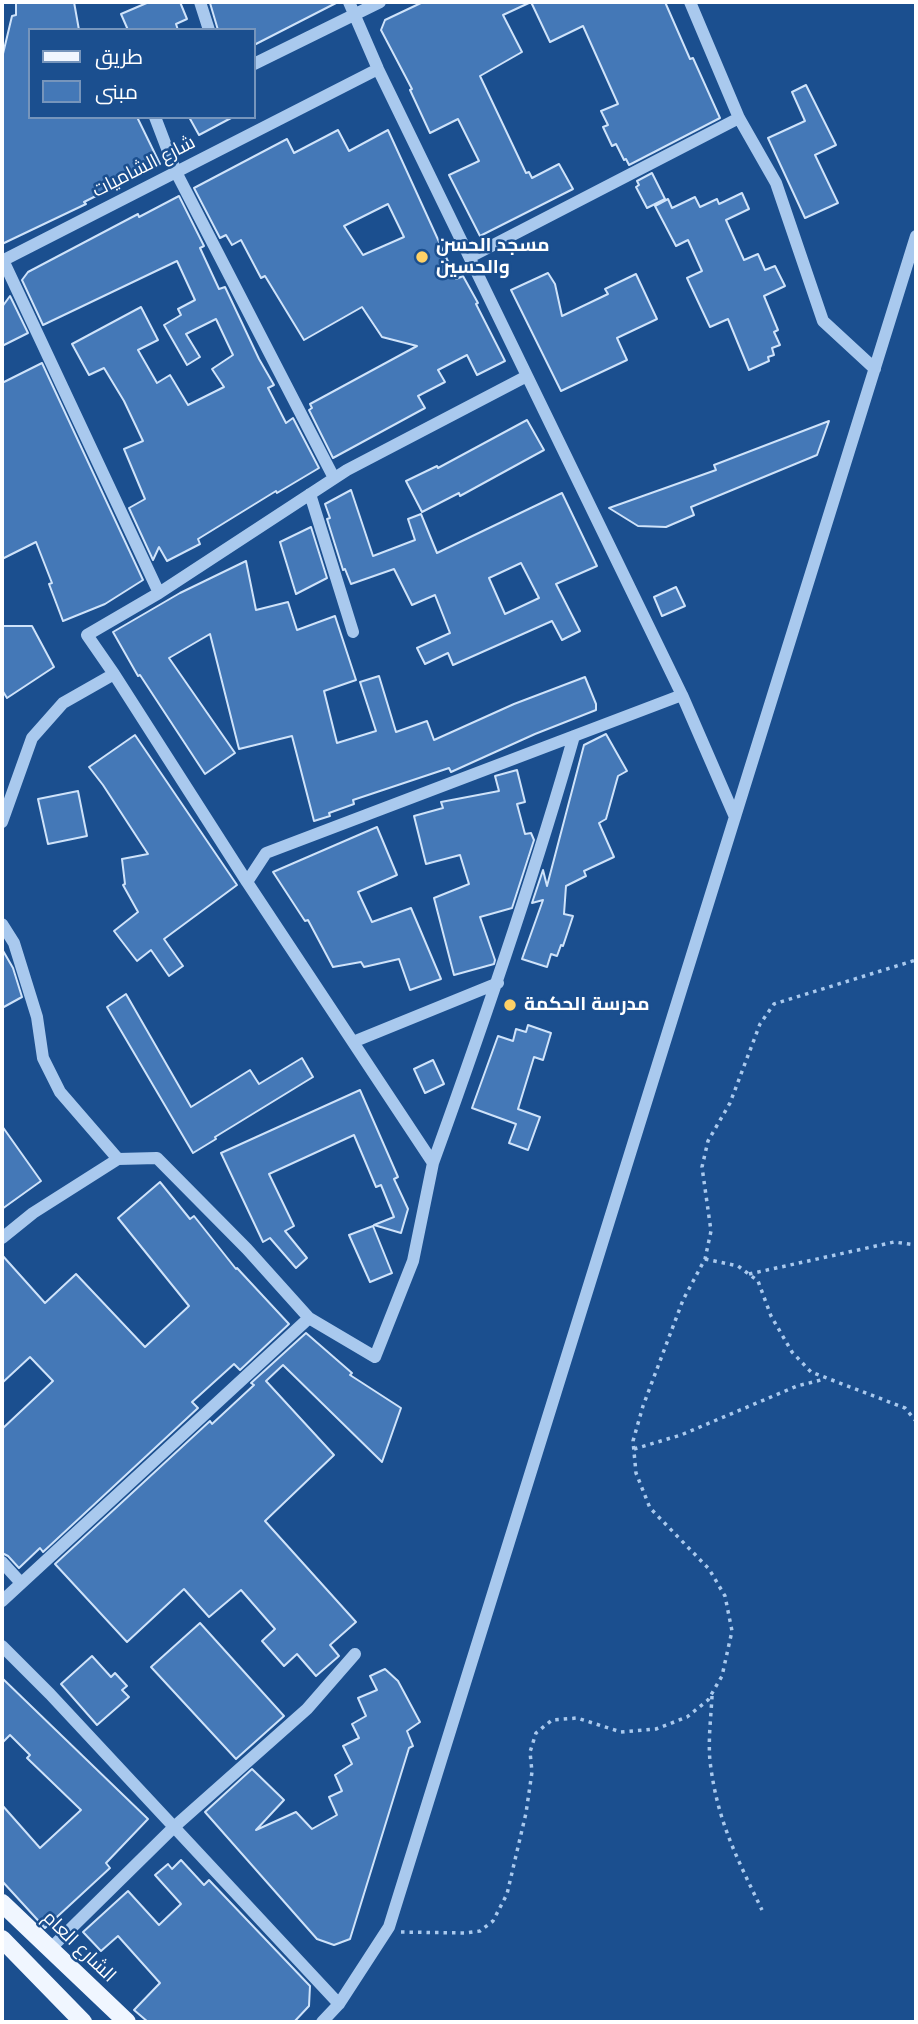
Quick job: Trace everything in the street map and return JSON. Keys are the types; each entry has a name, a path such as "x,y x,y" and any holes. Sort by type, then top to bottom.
{"main road":[{"name":"الشارع العام","path":"2,1903 127,2022"},
{"path":"2,1939 83,2022"},
{"path":"20,1955 44,1943"}],"street":[{"path":"200,2 208,28"},
{"path":"349,2 378,69 682,695 735,817"},
{"path":"256,63 380,2"},
{"path":"691,2 740,118 776,183 823,321 875,369"},
{"name":"شارع الشاميات","path":"3,260 378,69"},
{"path":"470,257 740,118"},
{"path":"156,119 176,172 334,478"},
{"path":"322,2022 339,2004 389,1927 916,236"},
{"path":"3,260 159,593"},
{"path":"433,1163 247,883 87,635 159,593 334,478 527,376"},
{"path":"310,494 353,632"},
{"path":"2,822 32,738 62,703 114,674"},
{"path":"247,883 267,853 682,695"},
{"path":"2,1238 33,1213 118,1159 157,1158 247,1249 309,1318 375,1357 412,1261 433,1163 498,983 574,736"},
{"path":"2,924 14,943 37,1017 43,1058 60,1092 118,1159"},
{"path":"353,1042 498,983"},
{"path":"2,1601 309,1318"},
{"path":"2,1562 21,1583"},
{"path":"2,1646 339,2004"},
{"path":"44,1943 307,1709 355,1654"}],"path":[{"path":"385,1932 466,1933 480,1931 494,1921 507,1894 526,1813 532,1772 530,1752 536,1733 552,1720 577,1718 621,1732 656,1729 687,1717 708,1700 722,1676 732,1631 725,1596 709,1569 650,1508 636,1473 634,1450 643,1406 683,1300 705,1259 711,1231 702,1167 708,1141 730,1103 760,1024 774,1004 916,960"},
{"path":"749,1274 894,1242 916,1245"},
{"path":"705,1259 738,1266 758,1281 771,1316 792,1352 811,1372 905,1408 916,1421"},
{"path":"634,1450 681,1435 797,1386 827,1379"},
{"path":"712,1693 710,1759 718,1803 731,1847 762,1910"}],"building":[{"path":"16,2 74,2 79,28 28,28 28,119 138,119 160,164 84,202 86,204 2,244 2,58 12,16 16,15"},
{"path":"149,2 180,2 187,19 176,24 177,28 127,28 121,14"},
{"path":"338,2 256,44 256,28 217,28 210,3"},
{"path":"423,2 531,2 503,15 522,52 480,76 526,173 529,172 532,178 559,164 573,189 480,236 449,175 479,161 458,119 430,133 410,90 412,89 381,30 385,20"},
{"path":"531,2 665,2 720,118 629,165 616,144 612,146 603,127 608,125 601,111 618,104 583,26 550,42"},
{"path":"806,85 836,145 815,155 838,203 805,218 768,138 805,121 792,92"},
{"path":"190,119 229,119 199,135"},
{"path":"338,130 349,151 388,130 456,279 463,276 505,361 477,375 467,355 438,370 445,382 418,396 425,408 333,458 309,410 312,408 310,404 417,346 382,337 362,307 304,340 265,276 261,278 241,240 232,245 226,235 220,238 194,188 287,139 294,153","holes":["388,204 404,237 363,255 344,226"]},
{"path":"652,173 665,199 647,208 636,187 639,185 637,181"},
{"path":"742,193 749,209 726,220 744,260 758,254 765,270 775,266 785,286 764,296 778,330 774,332 780,345 772,348 774,355 768,357 769,361 749,370 728,319 710,327 687,278 702,271 688,240 676,246 655,206 668,199 672,208 695,197 700,207 717,199 719,204"},
{"path":"179,196 204,246 200,248 219,289 225,287 274,385 268,388 286,423 293,418 319,468 277,493 276,491 198,539 200,544 167,561 159,547 153,560 129,508 145,499 124,449 143,441 104,368 89,375 72,344 141,307 158,340 138,350 157,383 170,375 188,405 224,387 212,369 233,355 216,319 186,334 200,357 187,365 164,325 181,315 178,309 195,300 177,261 43,325 22,280 28,272 138,214 139,217"},
{"path":"548,273 555,284 562,316 608,294 605,289 636,274 657,319 617,338 627,360 561,391 511,290"},
{"path":"10,296 28,333 2,346 2,307"},
{"path":"42,363 143,580 105,604 63,621 36,542 2,559 2,383"},
{"path":"527,420 544,450 460,496 459,493 422,512 406,481 437,466 438,468"},
{"path":"829,421 817,455 691,507 694,515 666,527 638,526 609,508 716,470 714,465"},
{"path":"351,490 373,556 415,540 408,519 421,514 437,553 562,493 597,566 556,584 580,631 562,640 552,621 453,665 448,653 425,664 417,648 450,633 435,595 412,605 394,569 351,584 345,569 343,570 325,504","holes":["521,563 539,598 505,614 489,578"]},
{"path":"311,527 327,578 296,594 280,542"},
{"path":"246,561 256,610 288,602 297,630 335,616 356,680 324,691 337,743 376,731 360,682 379,676 396,732 427,721 434,740 514,704 585,677 596,710 451,772 449,768 353,800 354,804 314,821 292,736 239,749 210,634 169,658 235,753 205,774 140,675 138,676 113,632 180,593"},
{"path":"676,587 685,606 662,616 654,597"},
{"path":"2,626 32,626 54,667 7,698 2,690"},
{"path":"606,734 627,771 618,776 606,819 599,823 614,857 584,871 586,876 566,886 564,914 573,916 563,946 561,945 557,956 551,954 547,967 522,959 543,900 532,903 543,870 547,886 584,745"},
{"path":"135,735 237,885 164,939 183,966 169,976 151,950 137,961 114,931 138,912 123,885 122,859 148,854 89,767"},
{"path":"517,770 525,802 517,804 525,834 531,833 534,840 512,908 480,917 495,960 494,964 454,975 434,898 469,884 460,855 426,864 414,816 443,808 441,802 499,791 495,776"},
{"path":"78,791 87,836 48,844 38,799"},
{"path":"377,827 397,875 358,892 372,922 411,908 441,979 410,990 399,959 364,967 361,962 333,967 308,920 305,921 273,872"},
{"path":"2,949 13,968 22,997 2,1008"},
{"path":"126,994 191,1107 250,1070 259,1084 302,1058 313,1077 193,1153 107,1007"},
{"path":"528,1025 551,1033 543,1060 534,1057 518,1109 540,1117 528,1150 509,1143 516,1124 472,1108 498,1036 513,1041 516,1029 526,1032"},
{"path":"433,1060 444,1084 425,1093 414,1069"},
{"path":"360,1090 398,1177 394,1179 408,1209 401,1233 374,1225 394,1217 381,1185 376,1187 354,1135 269,1174 294,1226 285,1231 307,1258 296,1268 270,1238 263,1242 221,1153"},
{"path":"2,1126 41,1181 2,1209"},
{"path":"160,1182 190,1219 194,1216 236,1269 289,1324 240,1370 234,1364 192,1402 198,1408 43,1552 40,1548 19,1568 2,1553 2,1429 53,1381 30,1357 2,1383 2,1255 45,1303 76,1274 145,1347 189,1306 118,1218"},
{"path":"373,1226 392,1273 370,1282 349,1235"},
{"path":"306,1333 352,1373 350,1375 401,1408 382,1462 283,1365 266,1381 334,1455 265,1521 356,1622 330,1645 339,1656 316,1676 297,1654 284,1666 262,1641 275,1629 241,1590 209,1617 184,1589 127,1642 55,1564 210,1421 212,1424 254,1385 251,1383"},
{"path":"200,1623 284,1716 236,1759 151,1667"},
{"path":"92,1656 111,1677 115,1673 127,1686 122,1690 129,1697 97,1725 61,1684"},
{"path":"385,1669 398,1681 420,1722 407,1731 413,1746 409,1748 350,1939 334,1945 317,1939 205,1812 252,1769 284,1800 256,1830 296,1812 312,1829 337,1815 329,1797 342,1791 335,1775 352,1764 343,1746 359,1738 352,1724 366,1716 358,1698 377,1690 370,1676"},
{"path":"2,1678 148,1819 106,1863 110,1868 45,1928 2,1881 2,1805 40,1848 81,1810 27,1758 30,1755 10,1735 2,1743"},
{"path":"181,1860 204,1885 209,1880 310,1986 309,2006 294,2022 148,2022 134,2010 160,1983 118,1936 101,1951 83,1932 128,1891 159,1925 181,1904 155,1875 168,1864 172,1869"}],"place":[{"name":"مسجد الحسن والحسين","path":"422,257"},
{"name":"مدرسة الحكمة","path":"510,1005"}]}
